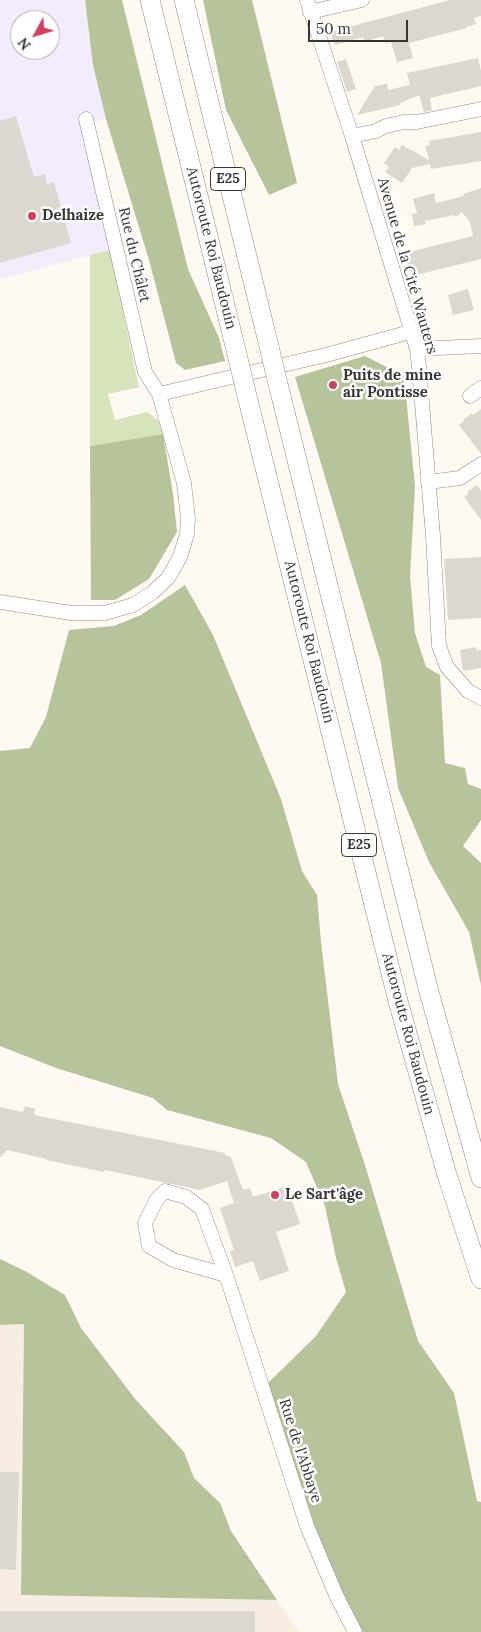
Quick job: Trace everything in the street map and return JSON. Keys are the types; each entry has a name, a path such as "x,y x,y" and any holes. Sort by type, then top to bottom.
{"highway":[{"name":"Autoroute Roi Baudouin","path":"150,0 398,1001 447,1175 481,1279"},
{"name":"Autoroute Roi Baudouin","path":"184,0 428,988 481,1178"}],"street":[{"path":"308,6 362,0"},
{"name":"Avenue de la Cité Wauters","path":"308,6 352,136 410,332 417,349 439,646 448,667 474,689"},
{"path":"352,136 404,122 417,122 481,109"},
{"name":"Rue du Châlet","path":"0,602 71,613 105,613 133,605 152,593 168,578 180,557 187,534 188,518 184,483 159,394 145,372 86,119"},
{"path":"159,394 326,355 410,332"},
{"path":"417,349 481,346"},
{"path":"428,482 460,478 481,464"},
{"path":"474,689 481,698"},
{"name":"Rue de l'Abbaye","path":"226,1275 173,1260 150,1246 145,1223 157,1199 165,1191 186,1197 202,1209 226,1275 307,1526 337,1597 355,1632"}],"shaded area":[{"path":"0,0 85,0 93,65 106,119 82,126 110,250 0,279"},
{"path":"24,1324 21,1595 277,1600 299,1632 0,1632 0,1325"}],"green space":[{"path":"85,0 122,0 188,269 219,338 225,361 185,370 176,363 149,260 106,119 93,65"},
{"path":"203,0 252,0 297,183 269,195 226,110"},
{"path":"110,250 139,387 108,394 115,420 147,412 158,420 163,434 90,446 90,255"},
{"path":"365,356 404,376 415,486 410,577 415,633 426,667 440,675 445,763 465,768 468,784 481,789 481,820 463,846 481,863 481,985 469,932 429,862 398,788 381,663 295,377"},
{"path":"163,434 177,532 149,579 115,600 91,600 90,446"},
{"path":"185,585 213,635 281,799 302,871 317,895 338,1084 365,1165 418,1341 454,1393 477,1501 481,1502 481,1632 355,1632 337,1597 263,1388 316,1336 346,1292 336,1258 325,1206 306,1162 271,1138 167,1110 153,1098 56,1068 0,1046 0,751 30,748 46,717 69,630 114,626 141,615"},
{"path":"0,1259 25,1271 65,1295 81,1328 136,1400 184,1452 194,1478 220,1503 231,1531 277,1600 21,1595 24,1324 0,1325"}],"building":[{"path":"450,0 481,0 481,16 474,18 476,24 467,28 409,43 413,58 397,62 391,42 385,43 383,36 364,42 363,37 335,45 330,32"},
{"path":"478,58 481,71 481,86 430,98 432,110 424,112 419,95 400,103 400,105 357,115 375,86 387,84 388,90 410,85 407,73"},
{"path":"346,59 356,89 347,92 337,62"},
{"name":"Delhaize","path":"16,116 34,177 45,174 47,184 54,182 71,243 0,263 0,121"},
{"path":"481,132 481,161 431,169 430,164 412,168 402,183 385,172 389,167 384,163 395,147 399,150 402,145 429,160 425,146 430,145 429,141"},
{"path":"481,188 481,259 412,276 405,253 473,236 470,222 462,212 456,217 454,215 425,221 426,224 414,226 412,214 417,213 413,199 434,193 436,203 464,196 463,194"},
{"path":"468,289 474,310 453,315 448,295"},
{"path":"481,409 481,454 459,425 472,413 473,415"},
{"path":"477,485 481,491 481,520 464,497 469,494 467,492"},
{"path":"481,557 481,618 448,620 444,559"},
{"path":"476,647 477,651 481,650 481,668 463,671 460,650"},
{"name":"Le Sart'âge","path":"25,1106 35,1109 34,1115 225,1153 225,1155 231,1157 243,1190 250,1188 253,1197 287,1186 300,1224 276,1232 289,1271 260,1281 253,1261 235,1267 230,1251 234,1250 220,1208 234,1203 227,1181 200,1190 46,1160 7,1150 0,1158 0,1107 23,1112"},
{"path":"0,1472 19,1472 16,1570 0,1569"},
{"path":"0,1611 255,1611 255,1632 0,1632"}],"place":[{"name":"Delhaize","path":"32,216"},
{"name":"Puits de mine air Pontisse","path":"333,385"},
{"name":"Le Sart'âge","path":"275,1195"}]}
